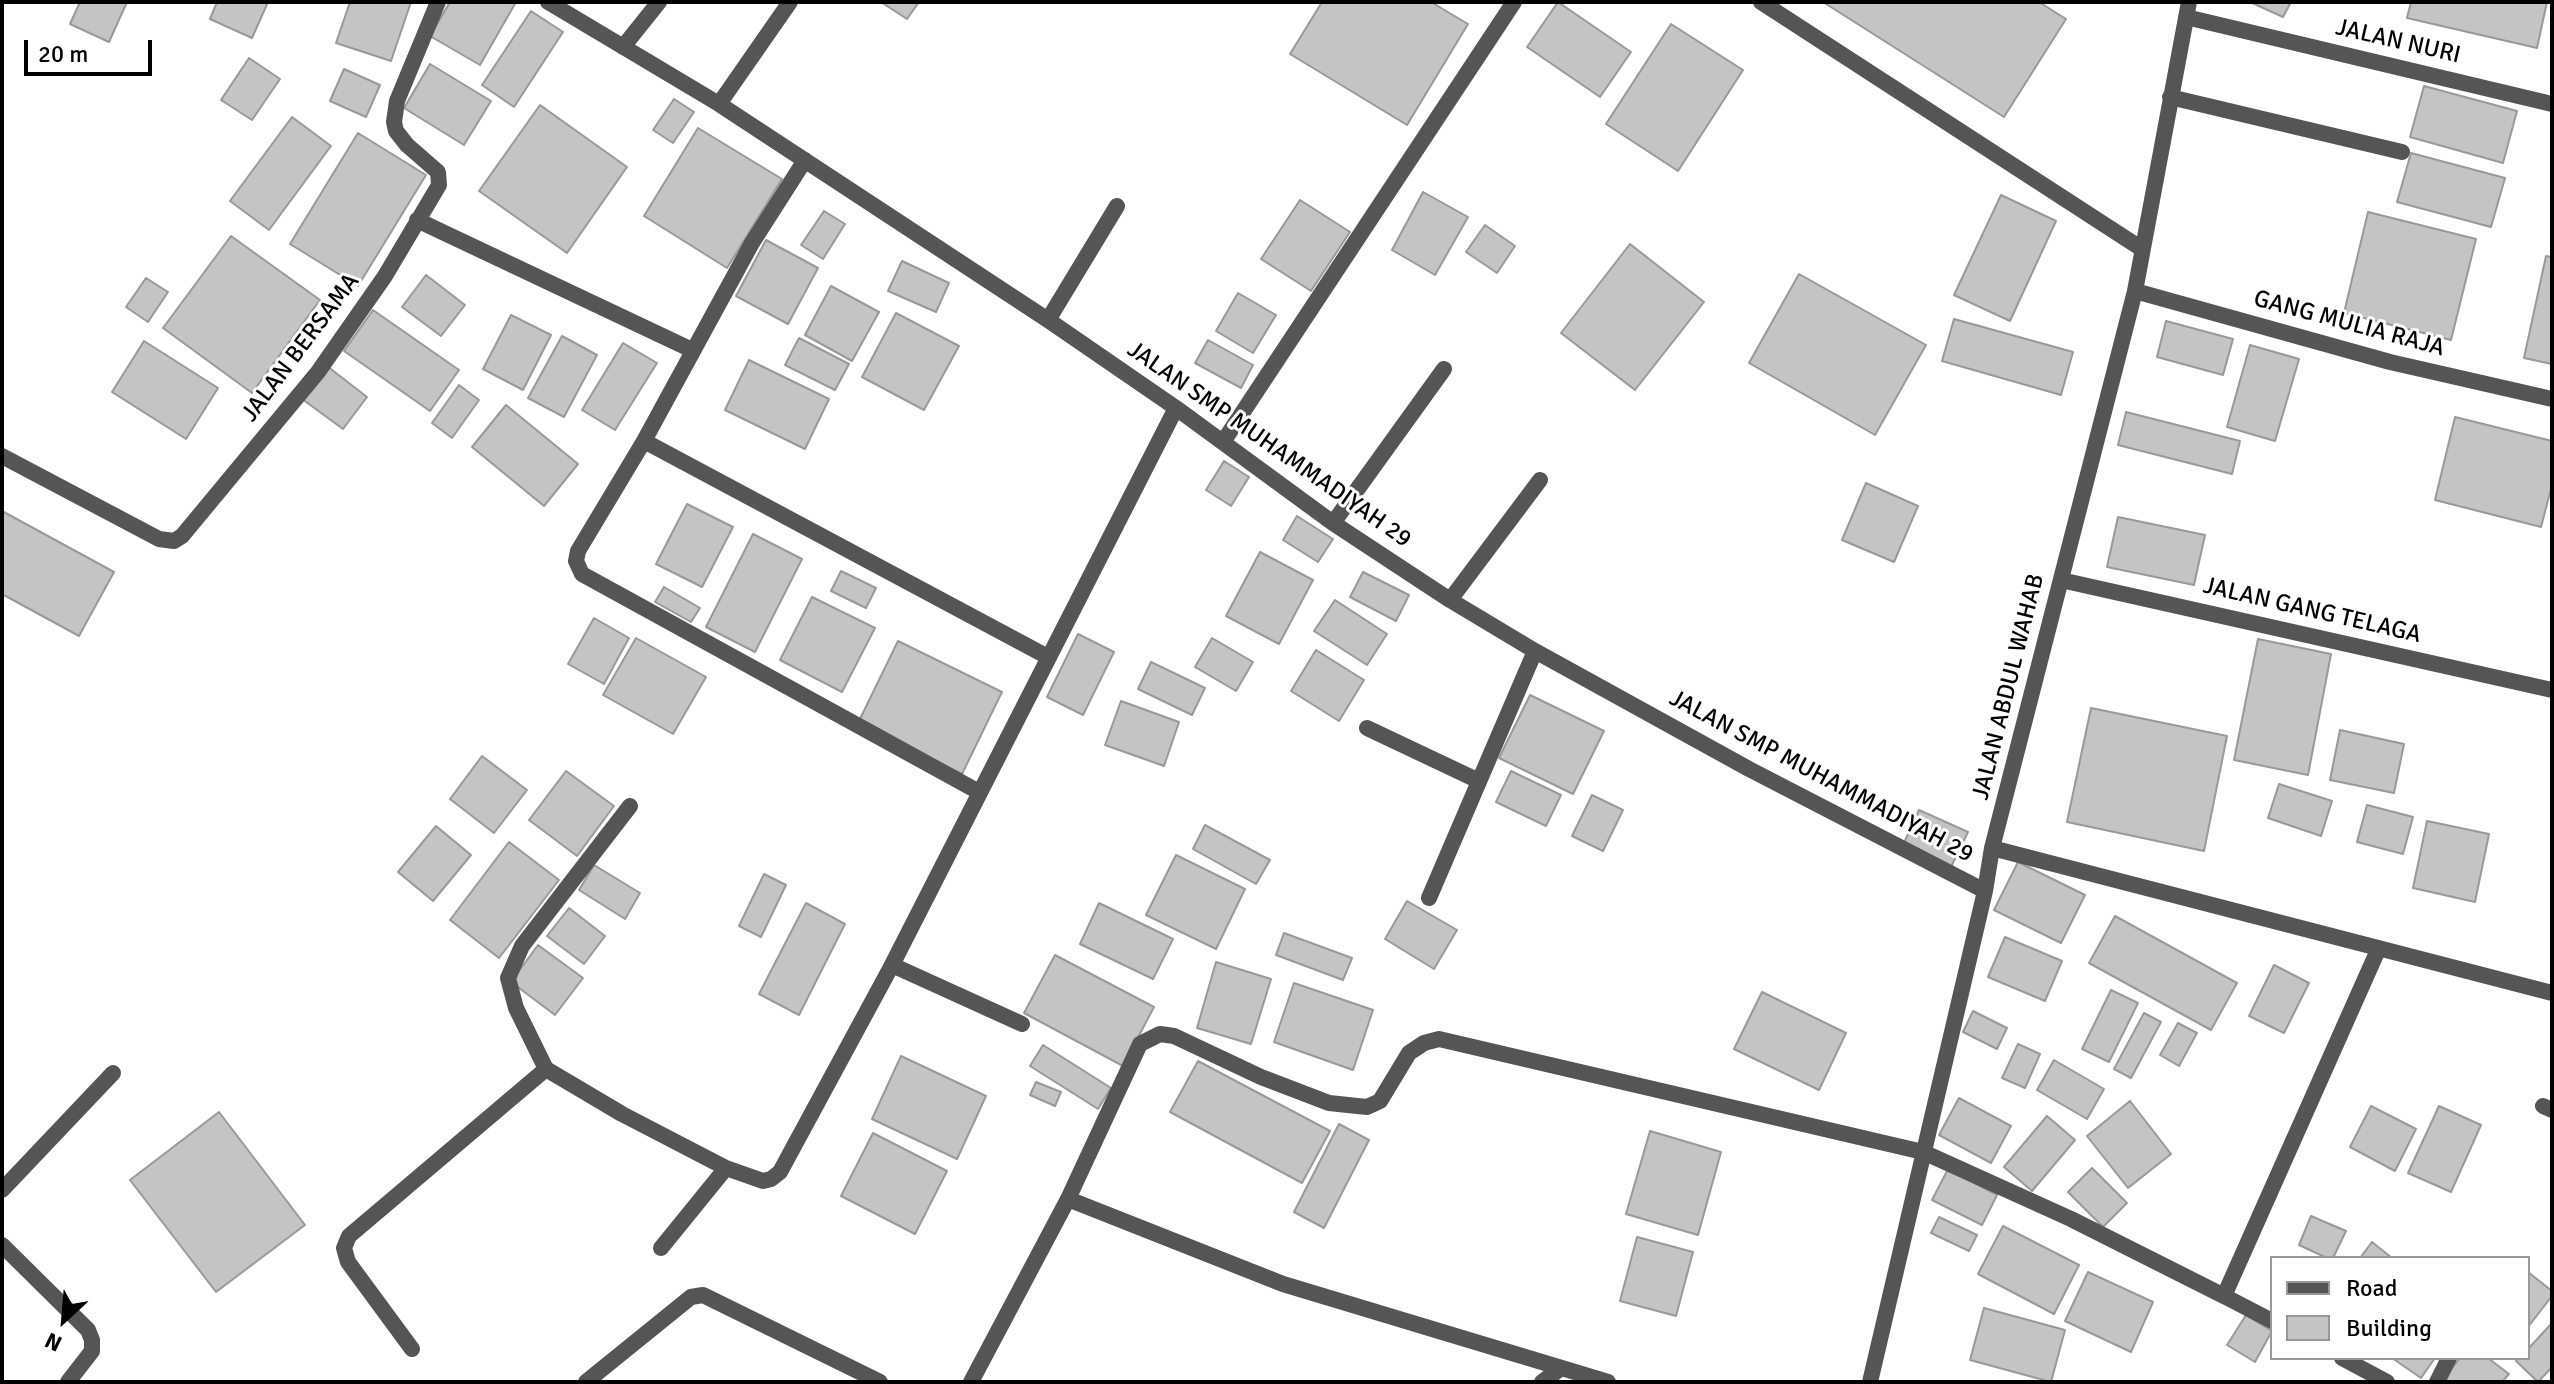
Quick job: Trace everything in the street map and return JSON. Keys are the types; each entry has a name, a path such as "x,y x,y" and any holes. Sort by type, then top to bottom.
{"street":[{"name":"JALAN BERSAMA","path":"2,456 159,539 174,541 194,522 318,372 385,276 440,179 438,172 407,145 396,131 394,122 397,101 438,2"},
{"name":"JALAN SMP MUHAMMADIYAH 29","path":"548,2 719,104 1048,320 1176,408 1333,523 1450,600 1535,651 1855,825 1985,891"},
{"path":"623,47 659,2"},
{"path":"719,104 790,2"},
{"path":"1223,442 1514,2"},
{"path":"1761,2 2142,249"},
{"name":"JALAN ABDUL WAHAB","path":"1870,1382 1985,891 1992,848 2135,291 2187,9"},
{"name":"JALAN NURI","path":"2187,9 2552,104"},
{"path":"2170,97 2402,152"},
{"path":"805,160 752,243 644,441 578,551 576,561 582,574 979,792"},
{"path":"1048,320 1117,206"},
{"path":"417,220 692,350"},
{"name":"GANG MULIA RAJA","path":"2135,291 2390,362 2552,399"},
{"path":"1333,523 1444,369"},
{"path":"630,806 522,946 508,978 516,1008 546,1069 622,1114 726,1168 763,1181 780,1172 892,965 1176,408"},
{"path":"644,441 1048,657"},
{"path":"1450,600 1540,480"},
{"name":"JALAN GANG TELAGA","path":"2061,580 2552,690"},
{"path":"1429,898 1535,651"},
{"path":"1367,728 1479,781"},
{"path":"1992,848 2552,993"},
{"path":"2224,1296 2378,950"},
{"path":"892,965 1022,1024"},
{"path":"971,1382 1068,1199 1140,1044 1160,1034 1174,1036 1261,1077 1329,1103 1367,1107 1380,1101 1409,1053 1424,1043 1439,1039 1923,1152 2071,1219 2270,1320"},
{"path":"412,1349 348,1262 344,1248 349,1236 546,1069"},
{"path":"2,1190 113,1073"},
{"path":"661,1248 726,1168"},
{"path":"1068,1199 1283,1284 1608,1382"},
{"path":"2,1245 88,1330 92,1351 68,1382"},
{"path":"586,1382 691,1297 703,1295 880,1382"},
{"path":"2346,1360 2387,1382"},
{"path":"2437,1382 2448,1360"},
{"path":"1542,1382 1560,1369"}],"building":[{"path":"80,2 127,2 109,42 70,24"},
{"path":"217,2 268,2 252,38 210,19"},
{"path":"350,2 411,2 391,61 336,43"},
{"path":"450,2 516,2 480,65 430,36"},
{"path":"881,2 919,2 907,19"},
{"path":"1322,2 1431,2 1468,24 1407,125 1290,54"},
{"path":"1558,2 1631,52 1600,97 1527,47"},
{"path":"1823,2 2039,2 2066,19 2004,117"},
{"path":"2250,2 2291,2 2283,17"},
{"path":"2411,2 2547,2 2537,48 2407,18"},
{"path":"531,11 563,32 514,107 482,85"},
{"path":"1671,24 1743,70 1678,171 1606,124"},
{"path":"249,58 280,79 252,120 221,100"},
{"path":"430,64 491,101 464,145 404,108"},
{"path":"344,69 380,85 366,117 330,101"},
{"path":"2424,86 2517,111 2503,163 2410,137"},
{"path":"674,99 694,112 673,143 653,130"},
{"path":"540,105 627,167 567,253 479,191"},
{"path":"292,117 331,146 269,230 230,201"},
{"path":"698,128 782,179 727,268 644,216"},
{"path":"358,133 426,175 358,286 290,244"},
{"path":"2411,153 2505,178 2491,227 2397,202"},
{"path":"1423,192 1468,217 1435,275 1392,250"},
{"path":"2001,195 2056,221 2010,321 1954,295"},
{"path":"1300,200 1350,232 1311,291 1261,259"},
{"path":"824,211 845,224 823,259 801,245"},
{"path":"2368,212 2476,239 2451,340 2344,313"},
{"path":"1485,225 1515,246 1497,273 1466,252"},
{"path":"231,236 320,300 252,393 163,328"},
{"path":"766,240 818,268 788,324 736,296"},
{"path":"1630,244 1704,302 1635,390 1561,333"},
{"path":"2546,256 2552,257 2552,364 2524,358"},
{"path":"902,261 949,283 936,312 888,291"},
{"path":"1799,274 1926,345 1875,435 1749,363"},
{"path":"426,275 465,305 441,336 402,307"},
{"path":"146,278 168,292 148,322 126,307"},
{"path":"831,286 879,312 852,361 805,335"},
{"path":"1238,293 1276,315 1253,353 1216,331"},
{"path":"373,310 459,370 430,411 344,351"},
{"path":"896,313 959,346 924,410 862,377"},
{"path":"511,315 551,335 523,390 483,369"},
{"path":"1954,319 2073,352 2061,395 1942,361"},
{"path":"2166,321 2233,339 2223,375 2157,357"},
{"path":"562,336 597,355 564,417 528,398"},
{"path":"799,338 849,364 835,390 785,365"},
{"path":"1208,340 1253,365 1241,388 1195,363"},
{"path":"144,341 218,388 186,439 112,392"},
{"path":"623,343 657,363 615,430 582,410"},
{"path":"2250,345 2299,359 2275,441 2227,427"},
{"path":"749,360 829,399 805,449 725,410"},
{"path":"327,366 367,397 343,429 302,399"},
{"path":"459,385 479,400 452,438 432,423"},
{"path":"506,405 578,464 544,506 472,447"},
{"path":"2126,412 2240,441 2232,474 2118,445"},
{"path":"2455,417 2552,441 2552,485 2541,527 2435,500"},
{"path":"1224,461 1249,477 1231,506 1206,490"},
{"path":"1866,483 1918,506 1894,562 1842,540"},
{"path":"687,504 733,527 702,587 656,564"},
{"path":"2,511 114,572 79,636 2,594"},
{"path":"1297,516 1333,539 1318,562 1283,540"},
{"path":"2118,517 2205,535 2194,585 2107,567"},
{"path":"753,534 802,559 755,652 706,627"},
{"path":"1260,552 1313,580 1279,644 1226,616"},
{"path":"841,571 876,588 866,608 831,591"},
{"path":"1363,572 1409,595 1396,621 1350,597"},
{"path":"664,587 700,608 691,622 655,602"},
{"path":"812,597 875,628 842,692 780,660"},
{"path":"1335,600 1387,634 1367,665 1314,631"},
{"path":"594,618 629,638 604,684 568,664"},
{"path":"1078,634 1114,652 1083,715 1047,697"},
{"path":"636,638 706,677 673,734 603,695"},
{"path":"1212,638 1253,662 1236,691 1195,667"},
{"path":"2258,639 2331,654 2308,775 2234,760"},
{"path":"898,641 1002,692 962,774 858,723"},
{"path":"1316,650 1364,680 1339,721 1291,691"},
{"path":"1151,662 1205,688 1192,715 1138,689"},
{"path":"1530,695 1604,731 1573,794 1499,758"},
{"path":"1121,701 1179,722 1164,766 1105,745"},
{"path":"2091,708 2227,736 2204,851 2067,822"},
{"path":"2340,730 2404,744 2394,793 2330,780"},
{"path":"482,756 527,790 494,833 450,799"},
{"path":"566,771 614,806 577,856 529,820"},
{"path":"1511,771 1561,795 1546,826 1496,802"},
{"path":"2279,784 2332,801 2321,836 2268,818"},
{"path":"1592,795 1623,810 1603,851 1572,836"},
{"path":"2367,805 2413,817 2403,854 2357,842"},
{"path":"1919,810 1968,832 1951,867 1903,845"},
{"path":"2427,821 2489,834 2475,902 2413,888"},
{"path":"1205,825 1270,860 1256,884 1193,849"},
{"path":"436,826 471,855 433,901 398,872"},
{"path":"509,842 559,880 499,958 450,920"},
{"path":"1176,855 1245,889 1216,949 1146,915"},
{"path":"2018,862 2085,895 2061,943 1994,910"},
{"path":"594,865 640,893 625,919 579,890"},
{"path":"764,874 786,885 761,937 739,926"},
{"path":"1407,901 1457,930 1434,969 1385,939"},
{"path":"806,903 845,924 799,1015 759,994"},
{"path":"1099,903 1173,939 1153,979 1080,944"},
{"path":"569,908 605,936 584,964 547,936"},
{"path":"2115,916 2237,983 2211,1030 2089,963"},
{"path":"1284,933 1352,958 1343,980 1276,955"},
{"path":"2005,937 2062,961 2045,1001 1988,977"},
{"path":"538,945 583,978 555,1015 511,982"},
{"path":"1055,955 1154,1007 1123,1066 1024,1013"},
{"path":"1216,962 1271,979 1251,1044 1197,1028"},
{"path":"2274,965 2309,983 2284,1033 2249,1016"},
{"path":"1294,983 1373,1010 1353,1070 1274,1042"},
{"path":"2111,990 2138,1003 2109,1062 2082,1049"},
{"path":"1762,992 1846,1033 1819,1090 1734,1049"},
{"path":"1973,1011 2007,1028 1997,1049 1963,1032"},
{"path":"2144,1013 2161,1022 2131,1078 2114,1069"},
{"path":"2178,1023 2197,1033 2179,1066 2160,1055"},
{"path":"2018,1044 2040,1054 2025,1088 2002,1078"},
{"path":"1043,1045 1111,1088 1098,1109 1030,1066"},
{"path":"901,1056 986,1096 957,1159 872,1119"},
{"path":"2054,1060 2104,1089 2087,1119 2037,1090"},
{"path":"1198,1061 1330,1131 1302,1183 1170,1112"},
{"path":"1036,1082 1061,1092 1055,1106 1030,1095"},
{"path":"1959,1098 2011,1126 1991,1163 1939,1135"},
{"path":"2130,1101 2171,1154 2128,1188 2087,1136"},
{"path":"2371,1106 2416,1129 2395,1171 2350,1147"},
{"path":"2439,1106 2481,1125 2451,1192 2408,1173"},
{"path":"219,1112 305,1225 216,1292 130,1180"},
{"path":"2047,1116 2075,1140 2032,1191 2004,1167"},
{"path":"1339,1124 1369,1140 1324,1228 1294,1212"},
{"path":"1650,1131 1721,1152 1698,1235 1626,1214"},
{"path":"873,1133 947,1171 915,1234 841,1196"},
{"path":"2092,1168 2127,1203 2103,1227 2068,1192"},
{"path":"1948,1169 1997,1195 1982,1225 1932,1200"},
{"path":"2311,1216 2346,1231 2334,1256 2323,1256 2299,1245"},
{"path":"1939,1217 1977,1235 1969,1251 1931,1233"},
{"path":"2003,1226 2079,1265 2054,1314 1978,1274"},
{"path":"1637,1237 1693,1252 1676,1316 1620,1301"},
{"path":"2372,1242 2390,1256 2362,1256"},
{"path":"2088,1272 2153,1302 2131,1352 2065,1321"},
{"path":"2530,1274 2552,1291 2552,1296 2530,1324"},
{"path":"1984,1308 2065,1330 2051,1382 1970,1360"},
{"path":"2246,1315 2270,1330 2255,1362 2227,1345"},
{"path":"2552,1323 2552,1367 2538,1382 2516,1361 2530,1360 2530,1347"},
{"path":"2395,1360 2434,1360 2421,1378"},
{"path":"2458,1360 2491,1360 2509,1374 2502,1382 2441,1382"}]}
